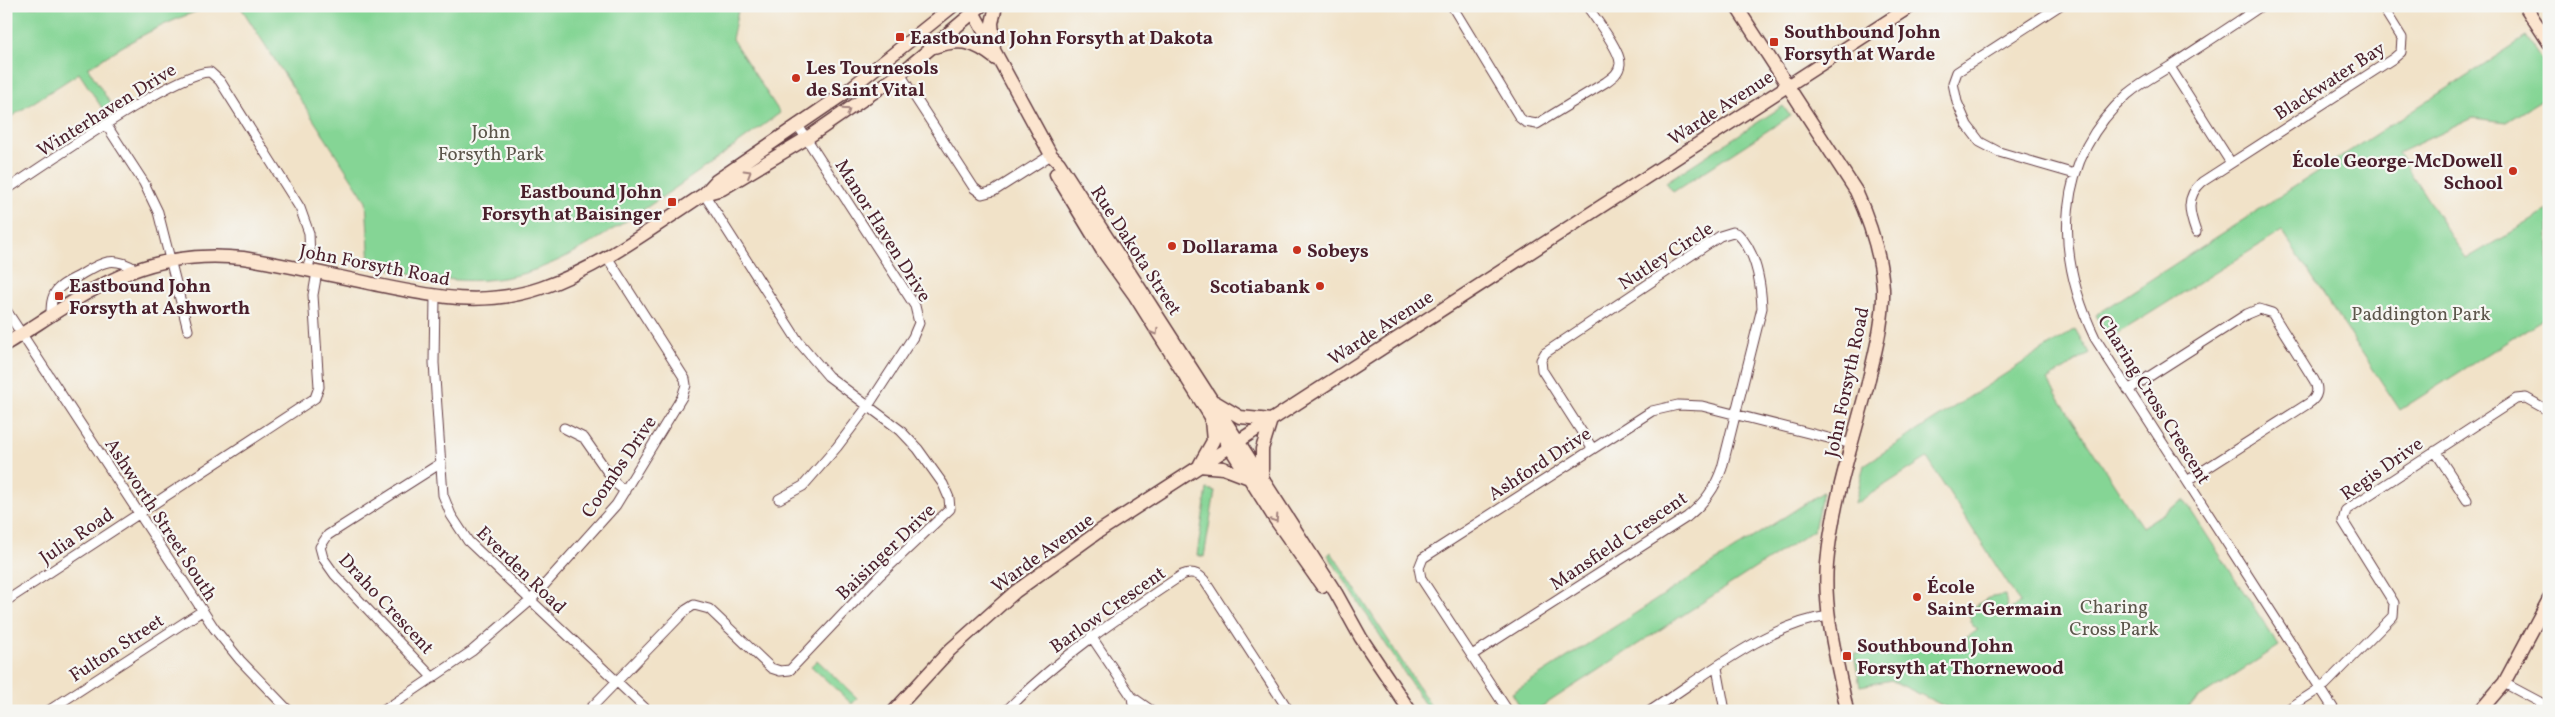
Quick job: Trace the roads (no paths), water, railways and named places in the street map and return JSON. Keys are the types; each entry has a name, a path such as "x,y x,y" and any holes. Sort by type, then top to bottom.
{"street":[{"path":"927,27 940,6"},
{"name":"John Forsyth Road","path":"6,344 111,279 135,269 170,260 226,256 435,297 486,298 514,295 567,278 607,257 704,194 716,181 842,94 953,6"},
{"path":"996,6 992,34 998,61"},
{"path":"1452,6 1520,118 1525,122 1537,124 1615,76 1619,69 1619,55 1588,6"},
{"name":"John Forsyth Road","path":"1736,6 1856,191 1869,223 1881,268 1883,291 1881,326 1829,541 1826,577 1829,616 1848,711"},
{"name":"Warde Avenue","path":"894,711 950,650 1015,592 1098,532 1911,6"},
{"path":"2058,6 1957,72 1953,83 1961,113 1980,142 1999,152 2075,174"},
{"name":"Charing Cross Crescent","path":"2261,6 2130,93 2116,106 2082,153 2068,204 2066,237 2071,275 2095,338 2335,711"},
{"name":"Blackwater Bay","path":"2196,232 2189,208 2192,195 2202,182 2401,52 2402,38 2382,6"},
{"path":"2525,6 2549,43"},
{"path":"900,74 974,188 982,194 994,192 1051,155 998,61 975,8"},
{"name":"John Forsyth Road","path":"704,194 722,189 807,138 900,74 975,8"},
{"path":"927,50 960,41 981,48 998,61"},
{"path":"2170,66 2231,163"},
{"name":"Winterhaven Drive","path":"6,190 171,86 191,76 210,72 220,81 300,208 309,233 312,272"},
{"name":"Manor Haven Drive","path":"779,499 807,482 848,434 868,406 919,323 918,314 797,124"},
{"path":"107,126 152,197 162,225 188,330"},
{"name":"Rue Dakota Street","path":"1051,155 1060,164 1210,400 1234,444 1249,478 1298,554 1354,626 1410,711"},
{"name":"Rue Dakota Street","path":"1051,155 1053,169 1068,195 1210,416 1263,481 1336,593 1354,626"},
{"name":"Baisinger Drive","path":"588,711 686,610 694,605 709,609 771,668 780,671 790,670 880,575 948,513 950,506 949,498 928,460 900,430 828,376 798,341 704,194"},
{"name":"Nutley Circle","path":"1592,448 1542,370 1541,360 1545,354 1720,236 1734,232 1742,238 1751,255 1761,286 1762,308 1736,415"},
{"name":"Coombs Drive","path":"383,711 478,646 530,600 606,518 625,491 682,397 686,384 684,378 607,257"},
{"path":"51,316 51,304 58,289 95,266 114,260 123,261 135,269"},
{"name":"Julia Road","path":"6,601 315,398 319,387 312,272"},
{"name":"Everden Road","path":"435,297 434,363 443,495 456,525 472,546 648,711"},
{"path":"2128,390 2247,314 2259,309 2272,313 2314,380 2317,388 2315,397 2187,481"},
{"path":"6,310 22,334"},
{"name":"Ashworth Street South","path":"22,334 202,611 240,660 286,708"},
{"name":"Regis Drive","path":"2320,688 2391,620 2394,611 2391,598 2345,526 2344,513 2350,506 2516,398 2526,398 2549,411"},
{"path":"1210,400 1240,416 1272,420 1262,449 1263,481"},
{"name":"Ashford Drive","path":"1508,711 1422,578 1420,563 1428,554 1652,411 1669,407 1702,406 1852,444"},
{"name":"Mansfield Crescent","path":"1472,655 1679,522 1700,506 1714,489 1719,477 1736,415"},
{"path":"1210,416 1213,441 1199,466 1223,468 1249,478"},
{"path":"564,428 584,438 616,484 625,491"},
{"path":"2435,451 2467,500"},
{"name":"Draho Crescent","path":"433,678 335,575 323,558 320,547 328,535 441,463"},
{"name":"Barlow Crescent","path":"1006,711 1059,662 1091,636 1182,575 1194,573 1204,580 1289,711"},
{"path":"2480,711 2504,683 2549,599"},
{"name":"Fulton Street","path":"48,711 202,611"},
{"path":"1650,711 1781,628 1829,616"},
{"path":"1091,636 1132,697 1152,711"},
{"path":"1717,668 1725,711"},
{"path":"2504,683 2549,707"},
{"path":"2285,711 2320,688"},
{"path":"1132,697 1134,711"},
{"path":"275,711 286,708"}],"place":[{"name":"Eastbound John Forsyth at Dakota","path":"900,37"},
{"name":"Southbound John Forsyth at Warde","path":"1774,42"},
{"name":"Les Tournesols de Saint Vital","path":"796,78"},
{"name":"École George-McDowell School","path":"2513,171"},
{"name":"Eastbound John Forsyth at Baisinger","path":"672,202"},
{"name":"Dollarama","path":"1172,246"},
{"name":"Sobeys","path":"1297,250"},
{"name":"Scotiabank","path":"1320,286"},
{"name":"Eastbound John Forsyth at Ashworth","path":"59,296"},
{"name":"École Saint-Germain","path":"1917,597"},
{"name":"Southbound John Forsyth at Thornewood","path":"1847,656"}],"park label":[{"name":"John Forsyth Park","path":"491,142"},
{"name":"Paddington Park","path":"2421,313"},
{"name":"Charing Cross Park","path":"2114,617"}]}
